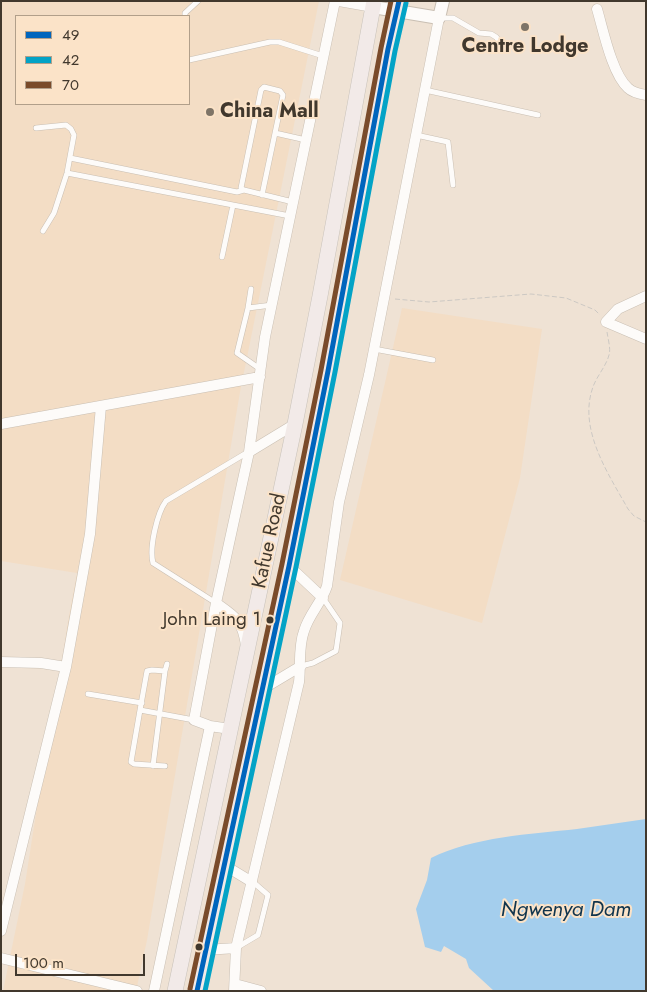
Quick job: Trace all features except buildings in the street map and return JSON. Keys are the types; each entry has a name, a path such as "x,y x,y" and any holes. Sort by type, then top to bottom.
{"main road":[{"name":"Kafue Road","path":"175,991 295,424 374,4"},
{"name":"Kafue Road","path":"197,991 289,566 330,362 388,49 398,6"}],"street":[{"path":"230,729 210,726 194,720 216,603 248,452 265,336 323,56 337,1 398,6 439,18"},
{"path":"261,991 235,987 236,948 284,753 299,682 300,650 304,631 314,610 323,598 327,586 339,502 385,296 443,1"},
{"path":"597,9 608,48 620,76 628,89 646,95"},
{"path":"646,296 618,309 606,322 646,339"},
{"path":"1,424 101,406 260,373"},
{"path":"1,931 66,667 90,534 101,406"},
{"path":"248,452 295,424"},
{"path":"289,566 323,598"},
{"path":"216,603 238,619 247,649"},
{"path":"1,662 40,663 66,667"},
{"path":"261,690 301,666"},
{"path":"154,991 210,726"},
{"path":"224,865 252,882"},
{"path":"205,950 236,948"},
{"path":"1,958 137,991"}],"lane":[{"path":"186,15 198,1"},
{"path":"439,18 453,18 479,33 496,37 504,46"},
{"path":"190,60 270,42 286,44 323,56"},
{"path":"244,190 241,186 262,88 282,92 262,195"},
{"path":"425,90 538,116"},
{"path":"36,128 66,125 72,129 74,135 68,173 54,213 43,231"},
{"path":"275,132 306,140"},
{"path":"416,135 448,142 453,184"},
{"path":"70,158 238,192 244,190 293,202"},
{"path":"68,173 290,216"},
{"path":"222,258 233,205"},
{"path":"251,289 237,353 260,373"},
{"path":"248,308 272,304"},
{"path":"374,348 433,360"},
{"path":"216,603 153,563 151,554 160,508 166,501 248,452"},
{"path":"301,666 336,651 340,623 323,598"},
{"path":"153,766 167,664"},
{"path":"165,671 152,670 148,672 131,762 134,764 165,766"},
{"path":"88,694 142,703"},
{"path":"140,710 194,720"},
{"path":"236,948 258,934 268,895 252,882"}],"path":[{"path":"385,296 390,299 429,302 531,294 566,298 595,310 606,322 610,354 592,389 588,406 592,437 598,453 628,509 634,516 646,522"}],"shaded area":[{"path":"1,1 319,1 240,392 147,940 136,991 3,991 25,884 38,801 48,759 67,627 77,573 1,561"},
{"path":"402,308 542,329 520,478 482,623 340,580"}],"water":[{"name":"Ngwenya Dam","path":"646,819 646,991 494,991 469,968 466,959 444,946 441,952 425,947 416,909 427,880 431,858 465,845 484,841"}],"transit line":[{"name":"70","path":"190,989 282,564 391,1"},
{"name":"49","path":"197,991 289,566 328,371 388,49 399,1"},
{"name":"42","path":"205,991 296,567 335,372 395,51 406,3"}],"place":[{"name":"Centre Lodge","path":"525,27"},
{"name":"China Mall","path":"210,112"},
{"name":"John Laing 1","path":"270,620"}]}
